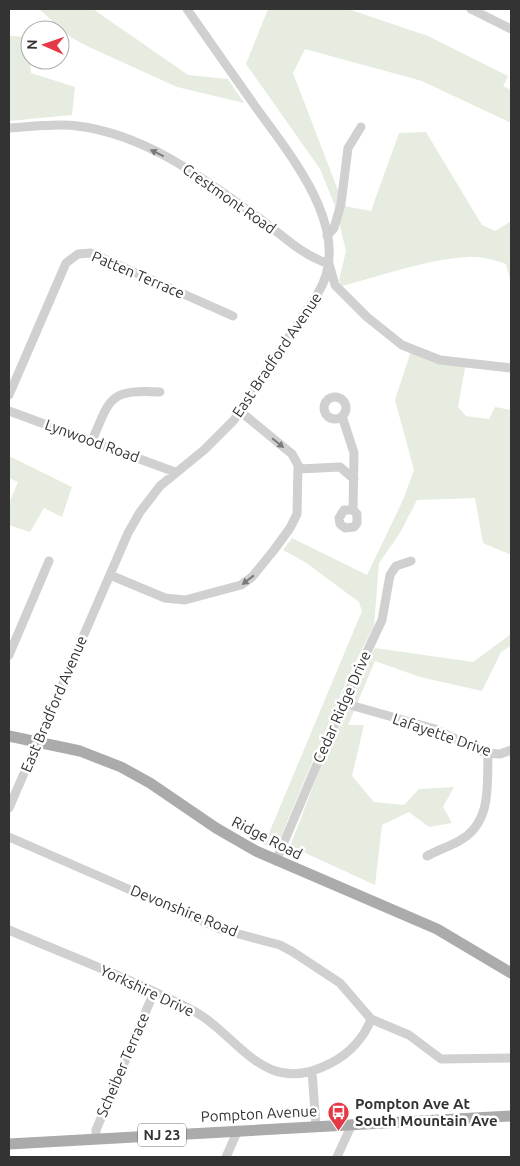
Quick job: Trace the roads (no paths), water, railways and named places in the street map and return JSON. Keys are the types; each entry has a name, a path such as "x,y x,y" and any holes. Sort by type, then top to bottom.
{"main road":[{"name":"Ridge Road","path":"9,736 80,751 121,767 150,783 216,828 276,861 437,928 511,973"},
{"name":"Pompton Avenue","path":"9,1144 511,1116"}],"street":[{"name":"East Bradford Avenue","path":"9,808 110,574 140,512 154,493 175,472 204,450 240,412 322,287 329,264 327,236 319,208 304,173 187,9"},
{"path":"471,9 511,29"},
{"name":"Crestmont Road","path":"9,128 76,126 130,140 191,170 263,220 309,257 329,264"},
{"path":"327,236 334,228 341,204 348,148 361,127"},
{"name":"Patten Terrace","path":"9,395 66,263 78,254 91,253 233,316"},
{"path":"329,264 335,285 367,317 402,345 440,360 511,368"},
{"path":"92,442 106,407 116,397 133,390 160,392"},
{"name":"Lynwood Road","path":"9,411 175,472"},
{"path":"110,574 173,600 189,599 241,585 255,574 295,520 299,469 292,454 240,412"},
{"path":"342,416 354,453 353,510"},
{"path":"299,469 340,467 354,453"},
{"path":"340,467 354,479"},
{"path":"9,656 49,561"},
{"name":"Cedar Ridge Drive","path":"276,861 343,703 382,620 390,575 396,566 410,561"},
{"name":"Lafayette Drive","path":"343,703 435,729 488,754 500,754 511,750"},
{"path":"427,856 442,847 460,841 478,824 487,798 488,754"},
{"name":"Devonshire Road","path":"9,838 220,929 280,945 340,983 371,1019"},
{"name":"Yorkshire Drive","path":"9,930 197,1012 252,1060 263,1066 290,1073 312,1071 336,1060 350,1050 371,1019"},
{"name":"Scheiber Terrace","path":"96,1139 97,1128 154,992"},
{"path":"371,1019 408,1035 441,1060 511,1058"},
{"path":"312,1071 316,1126"},
{"path":"337,1157 352,1124"},
{"path":"226,1157 238,1130"}],"place":[{"name":"Pompton Ave At South Mountain Ave","path":"339,1132"}]}
